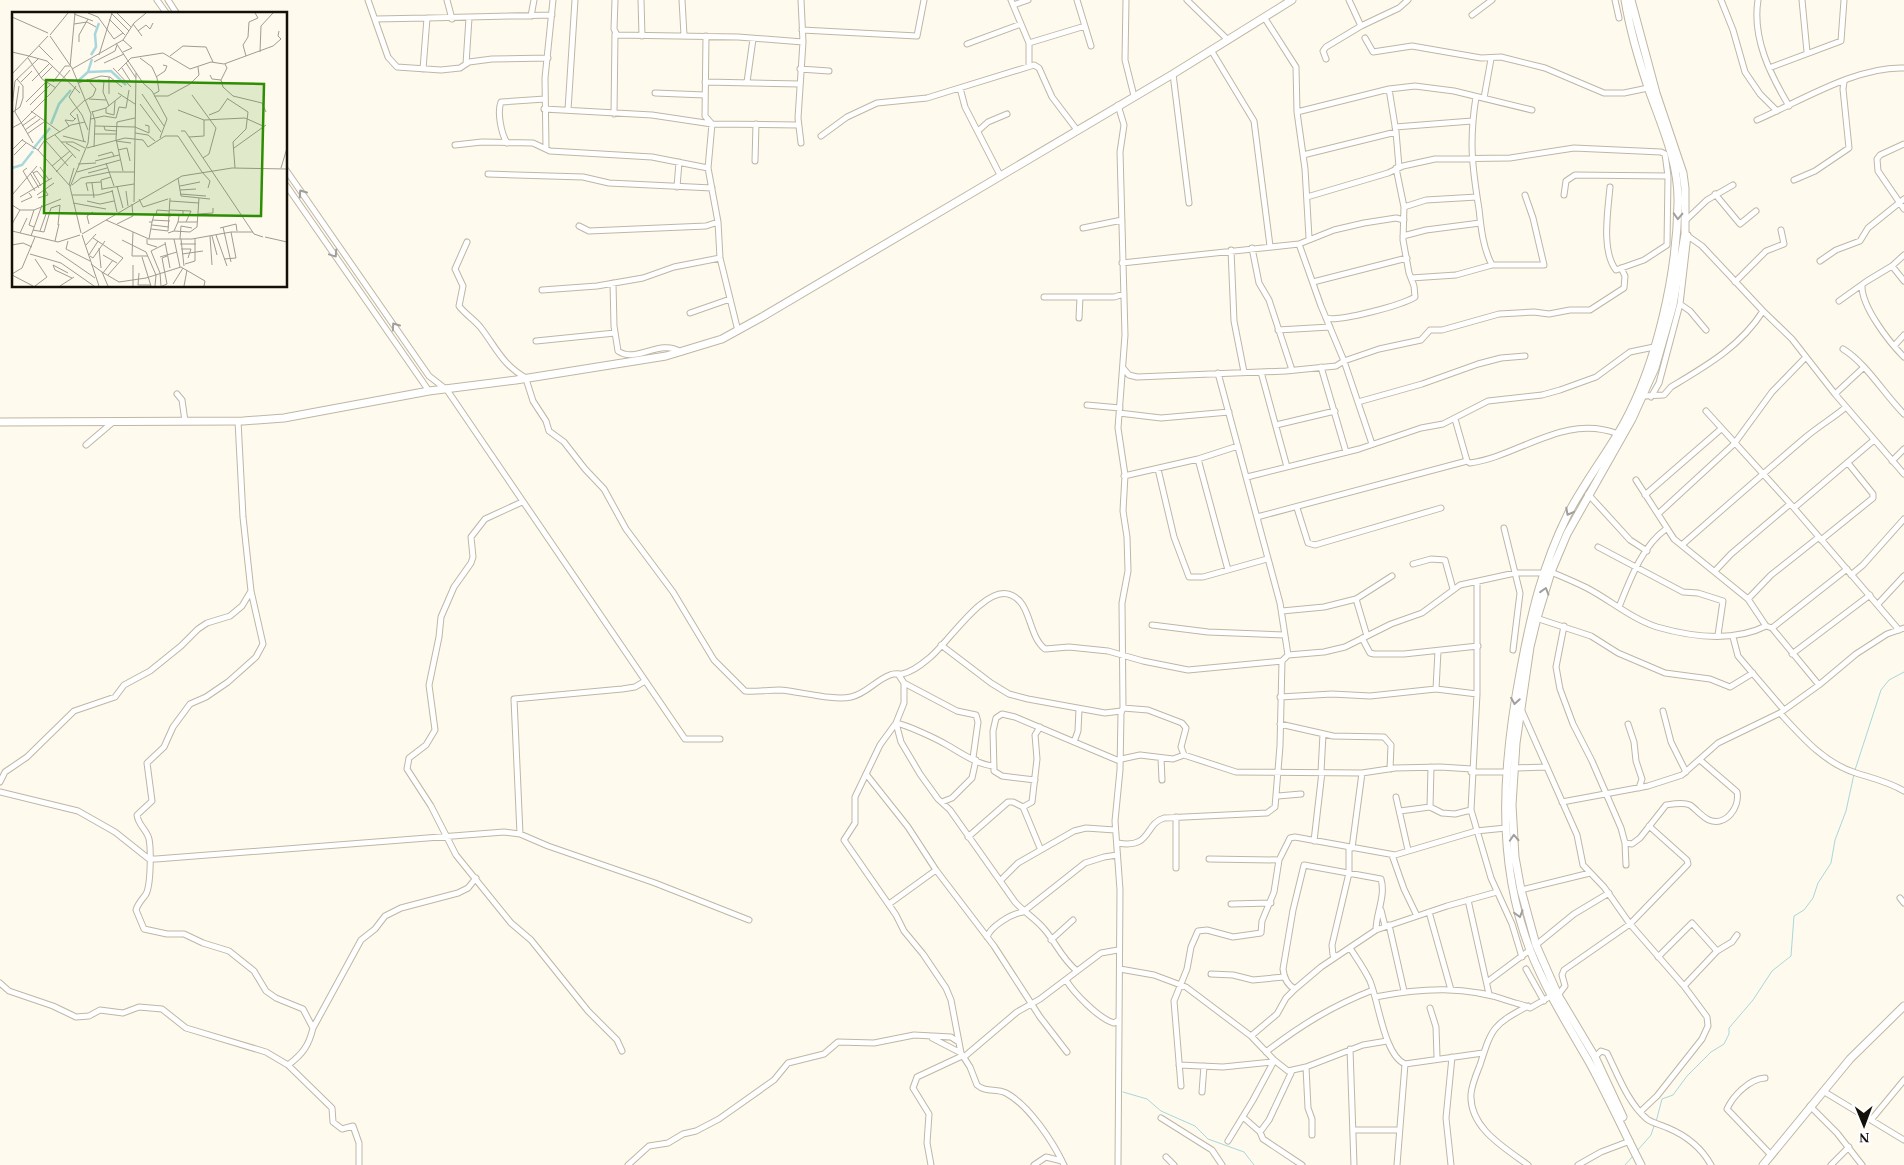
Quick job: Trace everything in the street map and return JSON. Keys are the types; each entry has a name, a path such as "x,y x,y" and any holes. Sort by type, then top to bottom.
{"main road":[{"path":"0,422 238,421 284,418 429,391 527,379 681,352 704,346 738,331 1173,74 1292,0"},
{"path":"1533,948 1515,857 1512,805 1521,709 1542,573 1571,509 1630,412 1654,347 1674,261 1679,200 1674,162 1648,88 1625,0"},
{"path":"1631,0 1656,93 1681,166 1685,188 1687,235 1674,305 1656,368 1616,448 1588,494 1567,534 1534,617 1515,695 1506,772 1506,828 1515,900 1533,948 1554,995 1641,1161"},
{"path":"1554,995 1595,1056 1631,1141"},
{"path":"1763,1165 1860,1047 1904,1006"}],"street":[{"path":"157,0 166,12"},
{"path":"168,0 177,12"},
{"path":"368,0 388,57 397,67 456,69 466,64 492,59 548,58"},
{"path":"447,0 452,18"},
{"path":"531,16 534,0"},
{"path":"546,150 544,110 554,0"},
{"path":"568,110 575,0"},
{"path":"614,114 615,0"},
{"path":"641,0 642,36"},
{"path":"682,0 684,35"},
{"path":"800,143 798,124 802,42 801,0"},
{"path":"802,30 917,36 924,0"},
{"path":"1028,0 1012,3 1029,43 1029,66"},
{"path":"1077,0 1090,46"},
{"path":"1126,0 1125,60 1134,96"},
{"path":"1187,0 1228,40"},
{"path":"1348,0 1361,26"},
{"path":"1326,59 1324,49 1361,26 1395,10 1408,0"},
{"path":"1472,15 1492,0"},
{"path":"1615,0 1619,18"},
{"path":"1721,0 1740,49 1746,72 1754,87 1777,111"},
{"path":"1758,0 1755,17 1763,53 1773,80 1789,106"},
{"path":"1802,0 1807,52"},
{"path":"1769,68 1807,52 1841,41 1844,0"},
{"path":"376,19 552,15"},
{"path":"1264,17 1295,63 1297,112 1303,155 1309,238"},
{"path":"423,69 426,18"},
{"path":"466,64 469,18"},
{"path":"967,44 1021,24"},
{"path":"1029,43 1085,26"},
{"path":"615,34 642,36 645,34 684,35 802,42"},
{"path":"706,36 705,116 712,124 708,168 718,222 720,258 738,331"},
{"path":"1365,38 1373,52 1393,47 1422,46 1491,59 1501,57 1537,66 1604,93 1624,93 1648,88"},
{"path":"747,82 753,39"},
{"path":"1211,50 1254,121 1270,246"},
{"path":"1484,98 1491,59"},
{"path":"821,136 847,117 877,103 927,98 1035,64 1040,68 1052,97 1077,130"},
{"path":"1757,120 1871,71 1904,68"},
{"path":"800,69 829,71"},
{"path":"1173,74 1189,203"},
{"path":"705,82 800,84"},
{"path":"1794,180 1815,171 1849,148 1842,89 1844,82"},
{"path":"1838,84 1842,89"},
{"path":"1297,112 1388,89 1424,87 1484,98 1532,110"},
{"path":"960,88 965,107 1000,176"},
{"path":"1326,318 1338,320 1361,315 1414,298 1414,286 1407,258 1404,234 1404,207 1398,168 1396,130 1388,89"},
{"path":"655,93 705,95"},
{"path":"1476,97 1472,121 1471,158 1480,223 1492,265"},
{"path":"507,142 502,134 499,107 501,102 545,99"},
{"path":"1118,105 1124,125 1120,152 1124,294 1123,368 1118,433 1124,476 1123,511 1127,537 1128,571 1122,598 1122,710 1115,830 1118,842 1120,890 1118,950 1121,972 1118,1165"},
{"path":"544,110 668,116 712,124 798,124"},
{"path":"978,132 988,122 1007,114"},
{"path":"1303,155 1396,130 1472,121"},
{"path":"755,161 756,124"},
{"path":"455,145 482,142 533,143 540,145 546,150 652,157 708,168"},
{"path":"1904,144 1880,155 1877,159 1878,171 1904,209"},
{"path":"1307,197 1382,175 1398,168 1435,159 1510,158 1574,148 1661,152 1665,154 1668,176 1667,245 1644,260 1616,270 1609,248 1607,231 1610,187"},
{"path":"677,187 679,162"},
{"path":"288,173 429,376 447,390 685,739 720,739"},
{"path":"488,174 583,177 609,183 712,188"},
{"path":"1564,195 1566,181 1575,174 1668,176"},
{"path":"1686,220 1715,194 1733,185"},
{"path":"288,188 400,352 429,391"},
{"path":"1715,194 1740,224 1756,211"},
{"path":"1411,278 1456,275 1492,265 1544,266 1533,218 1525,195"},
{"path":"1404,207 1426,200 1477,197"},
{"path":"1820,261 1836,250 1860,241 1868,228 1904,198"},
{"path":"1122,263 1299,244 1309,238 1364,223 1396,218 1404,220"},
{"path":"1083,228 1122,220"},
{"path":"579,226 589,231 706,226 718,222"},
{"path":"1404,234 1480,223"},
{"path":"1735,282 1766,251 1784,244 1785,241 1781,230"},
{"path":"1687,235 1702,246 1792,339 1835,394 1904,474"},
{"path":"1651,397 1659,383 1680,304 1687,235"},
{"path":"467,242 455,269 463,286 459,306 466,315 481,327 489,342 516,372 527,379 533,401 546,421 549,431 564,442 585,469 604,489 626,529 673,592 714,660 741,690 783,691 838,698 851,697 890,675 902,677 957,711 976,715 978,722 972,778 945,803"},
{"path":"1299,244 1344,361 1372,444"},
{"path":"1252,248 1259,284 1268,300 1292,370"},
{"path":"1231,250 1234,321 1244,372"},
{"path":"1839,301 1862,284 1892,266 1904,255"},
{"path":"542,290 614,283 653,276 674,267 720,258"},
{"path":"1313,282 1407,258"},
{"path":"1892,266 1904,281"},
{"path":"1123,368 1129,375 1137,377 1261,372 1336,366 1344,361 1388,346 1421,340 1430,330 1442,330 1500,314 1534,312 1549,314 1570,310 1590,310 1624,288 1625,276 1622,268"},
{"path":"614,283 617,348 623,354 644,354 666,347 681,352"},
{"path":"1862,284 1864,298 1894,346 1904,357"},
{"path":"1044,297 1114,297 1124,294"},
{"path":"1079,318 1080,297"},
{"path":"690,313 730,299"},
{"path":"1680,304 1690,311 1706,330"},
{"path":"1643,396 1664,395 1727,352 1746,334 1763,311"},
{"path":"1278,330 1330,327"},
{"path":"536,340 615,333"},
{"path":"1894,346 1904,335"},
{"path":"400,352 409,346"},
{"path":"1247,477 1346,452 1455,419 1467,410 1488,401 1542,396 1580,384 1596,377 1630,352 1643,347 1654,347"},
{"path":"1843,348 1856,356 1863,368 1904,414"},
{"path":"1358,402 1435,380 1478,364 1501,358 1525,356"},
{"path":"1658,514 1734,444 1772,392 1806,357"},
{"path":"1321,367 1336,411 1346,452"},
{"path":"1835,394 1863,368"},
{"path":"516,372 516,380"},
{"path":"1261,372 1287,466"},
{"path":"1218,373 1282,611 1288,655"},
{"path":"177,394 182,400 185,421"},
{"path":"1087,405 1161,418 1229,412"},
{"path":"1683,544 1746,486 1764,474 1819,426 1846,406"},
{"path":"1276,425 1336,411"},
{"path":"1562,802 1668,781 1686,772 1718,743 1782,711 1819,685 1856,654 1887,634 1901,629 1706,411"},
{"path":"1455,419 1466,461"},
{"path":"238,421 243,517 251,592 263,644 259,654 228,682 206,697 190,704 173,727 164,747 147,763 152,801 137,815 138,823 149,838 148,888 136,910 144,930 167,934 184,934 203,943 229,951 254,971 266,991 276,998 303,1009 313,1028"},
{"path":"86,445 113,422"},
{"path":"1257,517 1297,508 1466,461 1472,463 1567,429 1600,429 1618,434"},
{"path":"1645,496 1721,429"},
{"path":"1715,571 1731,554 1848,463 1874,440"},
{"path":"1124,476 1198,459 1238,446"},
{"path":"1892,461 1904,449"},
{"path":"1198,459 1228,570"},
{"path":"1748,598 1771,575 1872,498 1873,494 1848,463"},
{"path":"1158,469 1174,537 1187,574 1192,578 1203,577 1267,558"},
{"path":"1636,480 1674,539 1683,544 1748,598 1769,627 1819,685"},
{"path":"1588,494 1630,540 1647,551"},
{"path":"522,502 485,519 471,537 473,552 471,564 454,586 440,617 439,637 429,685 435,730 426,745 410,758 407,763 407,769 431,806 456,855 511,923 531,940 588,1011 617,1040 622,1051"},
{"path":"1297,508 1308,543 1311,545 1441,508"},
{"path":"1851,575 1863,565 1904,519"},
{"path":"1504,528 1520,593 1513,650"},
{"path":"1619,607 1637,567 1647,551 1666,528"},
{"path":"1598,546 1683,592 1704,595 1723,601 1718,636"},
{"path":"1413,564 1431,559 1445,560 1453,588"},
{"path":"1551,572 1587,588 1658,627 1705,635 1733,637 1769,627 1846,569"},
{"path":"902,677 932,656 960,623 996,594 1002,593 1014,596 1023,604 1038,641 1045,649 1069,647 1108,651 1188,670 1282,661 1288,655 1335,650 1355,643 1397,621 1422,612 1453,588 1515,574 1542,573"},
{"path":"1282,611 1324,607 1356,599 1392,576"},
{"path":"1878,604 1904,576"},
{"path":"1477,583 1477,694 1471,810 1476,831 1497,892 1512,924 1522,957"},
{"path":"0,782 5,772 27,757 74,711 115,697 124,685 150,672 198,629 207,623 230,616 242,606 251,592"},
{"path":"1792,654 1870,595"},
{"path":"1356,599 1364,637 1372,654 1438,651 1478,646"},
{"path":"1534,617 1602,641 1618,653 1665,673 1710,679 1730,687 1753,673"},
{"path":"1152,625 1208,632 1285,635"},
{"path":"1564,626 1557,658 1556,675 1572,724 1592,760 1625,843 1626,865"},
{"path":"1733,637 1738,656 1753,673 1800,737 1820,754 1850,771 1877,779 1904,791"},
{"path":"941,645 990,683 1009,694 1079,709 1112,713 1122,710 1148,710 1182,723 1186,728 1181,747 1184,755"},
{"path":"1436,689 1438,651"},
{"path":"1118,842 1129,845 1139,842 1158,820 1176,817 1267,813 1275,807 1278,796 1276,787 1282,661"},
{"path":"902,677 905,698 896,723 880,745 855,797 854,823 844,840 889,904 904,931 923,954 946,988 951,1000 962,1055 978,1087 990,1092 1003,1092 1024,1105 1057,1148 1063,1163"},
{"path":"520,834 514,700 622,689 635,687 645,681"},
{"path":"1280,697 1332,694 1370,696 1436,689 1477,694"},
{"path":"1074,742 1078,732 1079,709"},
{"path":"1521,709 1577,835 1580,858 1630,924 1684,986 1707,1017 1707,1031 1657,1096 1640,1112"},
{"path":"1663,711 1671,742 1686,772"},
{"path":"1035,780 1002,776 994,771 993,731 996,718 1002,714 1015,717 1120,760 1140,755 1174,759 1184,755 1236,772 1362,773 1392,767 1430,767 1506,772"},
{"path":"896,723 945,743 974,759 994,766"},
{"path":"896,723 901,742 927,784 945,803 968,837 1023,909 1044,929 1066,962 1076,971"},
{"path":"1280,724 1323,734 1384,737 1391,745 1392,767"},
{"path":"1628,724 1634,742 1635,758 1642,779 1639,788"},
{"path":"1024,807 1032,802 1038,759 1035,735 1040,727"},
{"path":"1314,841 1322,772 1323,734"},
{"path":"1160,758 1162,780"},
{"path":"1625,843 1635,842 1667,804 1688,805 1709,820 1721,820 1731,814 1736,805 1737,792 1700,760"},
{"path":"1430,767 1430,807"},
{"path":"1514,768 1546,767"},
{"path":"1337,956 1333,955 1332,945 1349,873 1362,773"},
{"path":"866,774 908,827 936,870 987,937 1067,1052"},
{"path":"0,792 78,811 115,832 149,859 447,838 504,832 520,834 548,846 655,883 749,920"},
{"path":"1278,796 1301,794"},
{"path":"1396,797 1408,850"},
{"path":"968,837 1008,802 1013,802 1024,807 1040,848"},
{"path":"1400,810 1430,807 1442,813 1455,814 1471,810"},
{"path":"1176,817 1176,868"},
{"path":"1375,997 1404,991 1451,990 1489,994 1530,1008 1554,995 1565,986 1562,975 1564,970 1630,924 1688,864 1687,860 1649,826"},
{"path":"1181,1086 1174,1001 1187,970 1191,947 1198,931 1207,930 1233,937 1260,934 1271,903 1279,860 1290,838 1295,837 1392,855 1476,831 1506,828"},
{"path":"1001,880 1013,866 1040,848 1080,829 1115,830"},
{"path":"987,937 989,932 1085,864 1104,857 1118,855"},
{"path":"1392,855 1404,889 1417,916"},
{"path":"1208,859 1279,860"},
{"path":"1295,989 1290,986 1284,977 1284,958 1302,868 1305,864 1381,879 1380,909 1376,920 1376,930"},
{"path":"889,904 936,870"},
{"path":"1520,890 1590,873"},
{"path":"288,1065 302,1055 310,1041 313,1028 361,940 375,929 385,916 401,908 458,893 468,888 476,878"},
{"path":"1251,1036 1277,1014 1286,998 1295,989 1337,956 1376,930 1497,892"},
{"path":"1487,982 1522,957 1574,914 1608,893"},
{"path":"1468,900 1489,994"},
{"path":"1231,904 1271,903"},
{"path":"1380,909 1387,926 1404,991"},
{"path":"1429,912 1451,990"},
{"path":"1051,940 1073,920"},
{"path":"1658,956 1692,923 1717,951"},
{"path":"1684,986 1717,951 1732,942 1737,935"},
{"path":"1350,948 1369,980 1387,1041 1394,1056 1405,1064 1483,1053"},
{"path":"931,1165 927,1143 929,1114 912,1088 917,1077 962,1055 1101,953 1118,950"},
{"path":"1526,969 1544,1001"},
{"path":"1121,972 1154,974 1180,984 1251,1036 1284,1069 1292,1071 1350,1049 1387,1041"},
{"path":"1211,974 1233,975 1252,980 1284,977"},
{"path":"1066,980 1075,994 1107,1020 1114,1023 1120,1020"},
{"path":"0,983 9,991 52,1006 76,1017 89,1016 100,1010 123,1013 147,1007 162,1009 186,1028 266,1052 288,1065 332,1108 333,1122 342,1129 353,1126 359,1144 359,1165"},
{"path":"1266,1052 1294,1031 1336,1005 1373,990"},
{"path":"1528,1006 1496,1026 1483,1053 1472,1087 1471,1101 1474,1112 1492,1139 1528,1165"},
{"path":"1430,1008 1436,1027 1437,1058"},
{"path":"951,1037 956,1031"},
{"path":"628,1165 649,1146 668,1143 683,1134 696,1131 719,1119 774,1080 785,1066 793,1060 824,1054 838,1042 874,1043 914,1035 951,1037 958,1041"},
{"path":"930,1037 962,1055"},
{"path":"1350,1049 1354,1165"},
{"path":"1595,1056 1601,1051 1607,1053 1626,1092 1648,1121 1682,1134 1704,1154 1711,1165"},
{"path":"1451,1165 1446,1118 1452,1057"},
{"path":"1179,1065 1223,1067 1274,1061"},
{"path":"1228,1140 1274,1061"},
{"path":"1397,1165 1405,1064"},
{"path":"1202,1092 1204,1066"},
{"path":"1306,1067 1308,1108 1312,1119 1312,1135"},
{"path":"1260,1132 1269,1120 1292,1071"},
{"path":"1765,1078 1754,1080 1741,1090 1727,1109 1771,1154"},
{"path":"1871,1120 1904,1080"},
{"path":"1823,1091 1904,1140"},
{"path":"1810,1106 1849,1147 1862,1165"},
{"path":"1243,1117 1260,1132 1263,1138 1302,1165"},
{"path":"1161,1118 1212,1150 1222,1165"},
{"path":"1353,1130 1399,1130"},
{"path":"1578,1165 1601,1152 1631,1141"},
{"path":"1831,1165 1849,1147"},
{"path":"1034,1165 1046,1157 1063,1163"},
{"path":"1166,1157 1174,1165"}],"waterway":[{"path":"1855,770 1881,690 1889,680 1904,672"},
{"path":"1656,1122 1662,1099 1673,1095 1687,1076 1711,1052 1724,1044 1729,1034 1729,1028 1753,1000 1772,971 1791,956 1794,916 1804,910 1813,898 1818,883 1831,863 1835,840 1846,811 1854,774"},
{"path":"1123,1092 1147,1099 1161,1111 1195,1126 1208,1139 1244,1152 1254,1165"},
{"path":"1637,1151 1651,1135 1654,1126"},
{"path":"1625,1165 1633,1156"}]}
